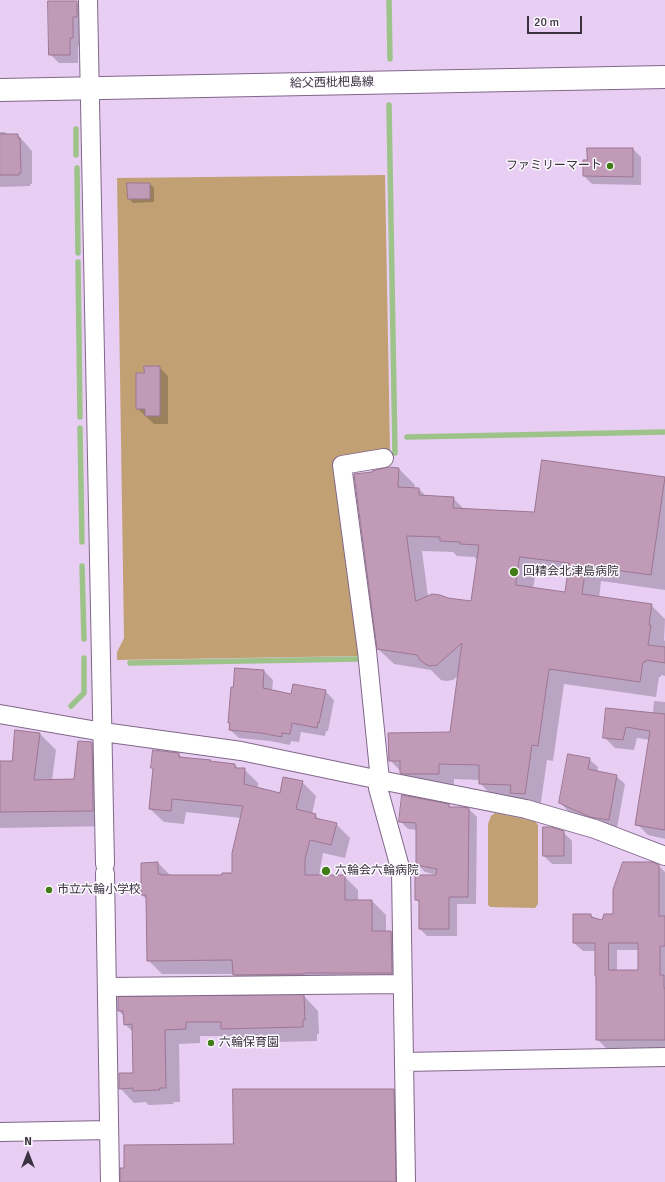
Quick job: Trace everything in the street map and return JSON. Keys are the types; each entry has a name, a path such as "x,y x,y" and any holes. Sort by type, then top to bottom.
{"main road":[{"name":"給父西枇杷島線","path":"0,90 665,77"}],"street":[{"path":"88,0 103,732 110,1182"},
{"path":"384,458 342,465 367,651 380,780 378,788 401,871 406,1182"},
{"path":"0,714 103,732 241,751 526,809 595,829 665,856"},
{"path":"107,987 402,984"},
{"path":"404,1062 665,1057"},
{"path":"0,1132 109,1130"}],"shaded area":[{"path":"385,175 390,450 335,460 361,656 117,660 117,652 124,638 117,178"},
{"path":"495,813 535,821 538,825 538,904 535,908 490,907 488,905 488,824 491,816"}],"building":[{"path":"48,1 77,1 77,17 73,17 73,38 70,38 70,55 49,55"},
{"path":"0,134 18,134 18,138 20,138 21,173 19,173 19,175 0,175"},
{"name":"ファミリーマート","path":"587,148 633,148 633,177 583,176 583,160 587,160"},
{"path":"127,183 150,183 150,199 128,199"},
{"path":"144,366 160,366 160,416 145,416 145,409 136,409 136,373 144,373"},
{"path":"542,460 665,477 651,575 586,566 582,594 652,604 648,645 665,647 665,663 646,660 646,662 643,662 640,682 549,669 538,746 532,745 525,794 510,793 511,785 479,784 479,765 439,764 439,774 400,773 400,761 389,761 388,733 450,732 462,643 437,665 430,666 420,660 417,655 377,649 354,474 372,472 388,467 399,468 398,487 419,488 419,495 454,497 453,508 534,512","holes":["407,536 440,537 440,541 479,545 471,601 432,594 416,601","520,557 569,563 565,592 516,585"]},
{"path":"235,668 264,670 263,688 291,694 293,684 326,690 317,728 292,723 290,734 282,733 282,737 261,733 229,730 230,723 228,723 231,687 233,687"},
{"path":"606,708 665,714 665,830 635,825 650,731 626,727 623,740 603,738"},
{"path":"15,730 40,733 34,780 74,779 78,741 92,742 93,811 0,812 0,761 12,761"},
{"path":"153,750 179,753 179,757 235,764 235,768 245,768 244,784 280,793 283,777 303,781 296,809 316,814 315,818 337,823 331,845 310,840 305,859 305,875 345,875 345,900 372,900 372,931 391,931 392,973 233,975 232,960 147,961 146,895 141,895 141,863 158,862 158,874 161,875 222,875 222,873 232,873 232,853 243,806 172,799 171,811 149,809 153,768 151,768"},
{"path":"568,754 590,758 588,769 617,775 609,820 590,817 559,803"},
{"path":"402,795 449,804 449,807 469,808 468,897 449,897 449,929 419,929 419,900 415,900 415,875 436,875 437,869 416,865 416,823 399,822"},
{"path":"543,827 551,827 564,831 564,856 543,856"},
{"path":"623,862 653,862 659,865 659,916 665,916 665,946 660,946 660,975 664,975 665,988 665,1040 596,1040 595,943 573,943 573,914 591,914 591,917 602,920 604,914 613,914 613,890","holes":["609,943 638,943 638,970 609,970"]},
{"path":"304,995 305,1020 303,1020 303,1027 221,1029 221,1022 186,1022 186,1029 165,1030 166,1088 159,1088 160,1090 133,1091 133,1088 119,1089 119,1073 133,1073 132,1024 124,1025 123,1011 118,1011 118,997"},
{"path":"233,1089 394,1089 396,1182 120,1182 120,1168 124,1168 124,1145 233,1144"}],"waterway":[{"path":"389,0 390,59"},
{"path":"389,105 395,453"},
{"path":"76,129 76,155"},
{"path":"77,168 78,253"},
{"path":"78,262 80,417"},
{"path":"80,428 82,542"},
{"path":"407,437 665,432"},
{"path":"82,566 84,639"},
{"path":"71,706 84,693 84,658"},
{"path":"130,663 360,659"}],"place":[{"name":"ファミリーマート","path":"610,166"},
{"name":"回精会北津島病院","path":"514,572"},
{"name":"六輪会六輪病院","path":"326,871"},
{"name":"市立六輪小学校","path":"49,890"},
{"name":"六輪保育園","path":"211,1043"}]}
